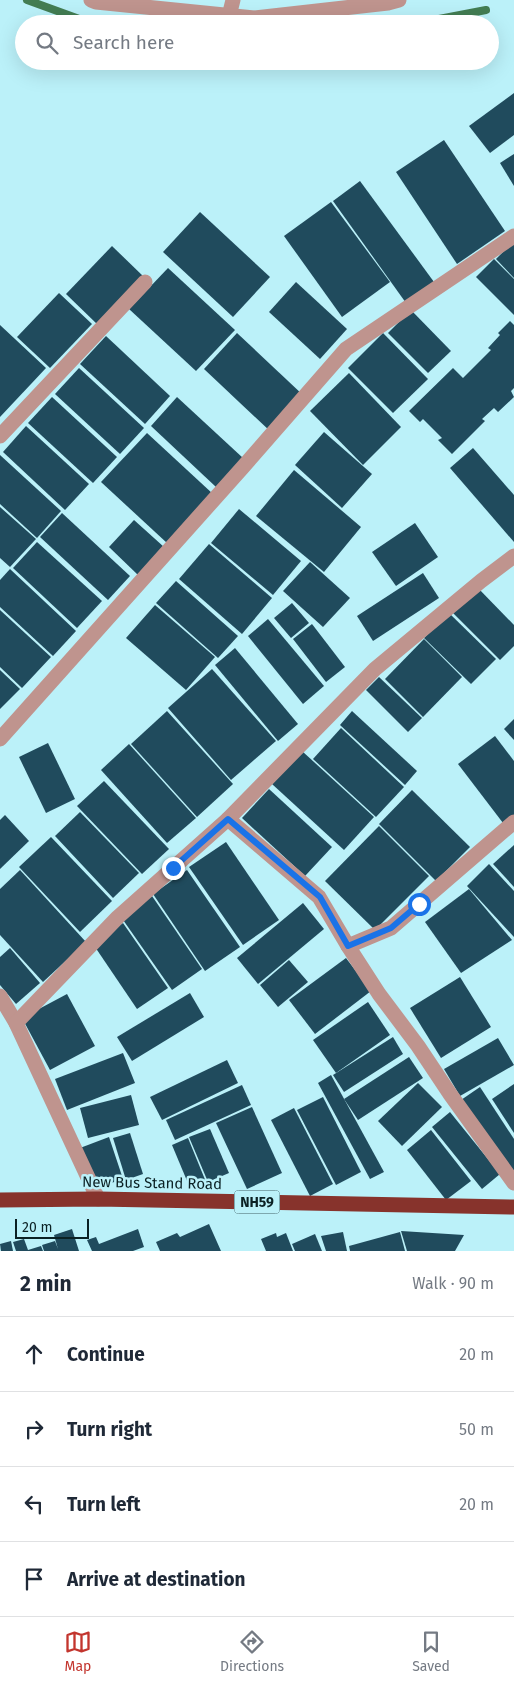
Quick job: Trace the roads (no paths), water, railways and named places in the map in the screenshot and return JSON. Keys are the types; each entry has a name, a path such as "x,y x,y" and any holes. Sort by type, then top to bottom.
{"highway":[{"name":"New Bus Stand Road","path":"0,1200 98,1199 514,1207"}],"street":[{"path":"91,0 220,15"},
{"path":"229,15 233,0"},
{"path":"281,15 388,3 399,0"},
{"path":"0,739 346,349 514,236"},
{"path":"0,436 145,282"},
{"path":"16,1024 118,917 228,819 375,669 514,556"},
{"path":"228,819 320,897 348,946 379,994 418,1046 514,1183"},
{"path":"348,946 391,928 514,822"},
{"path":"0,996 16,1024 98,1199"}],"waterway":[{"path":"27,0 68,15"},
{"path":"460,15 486,10"}]}
